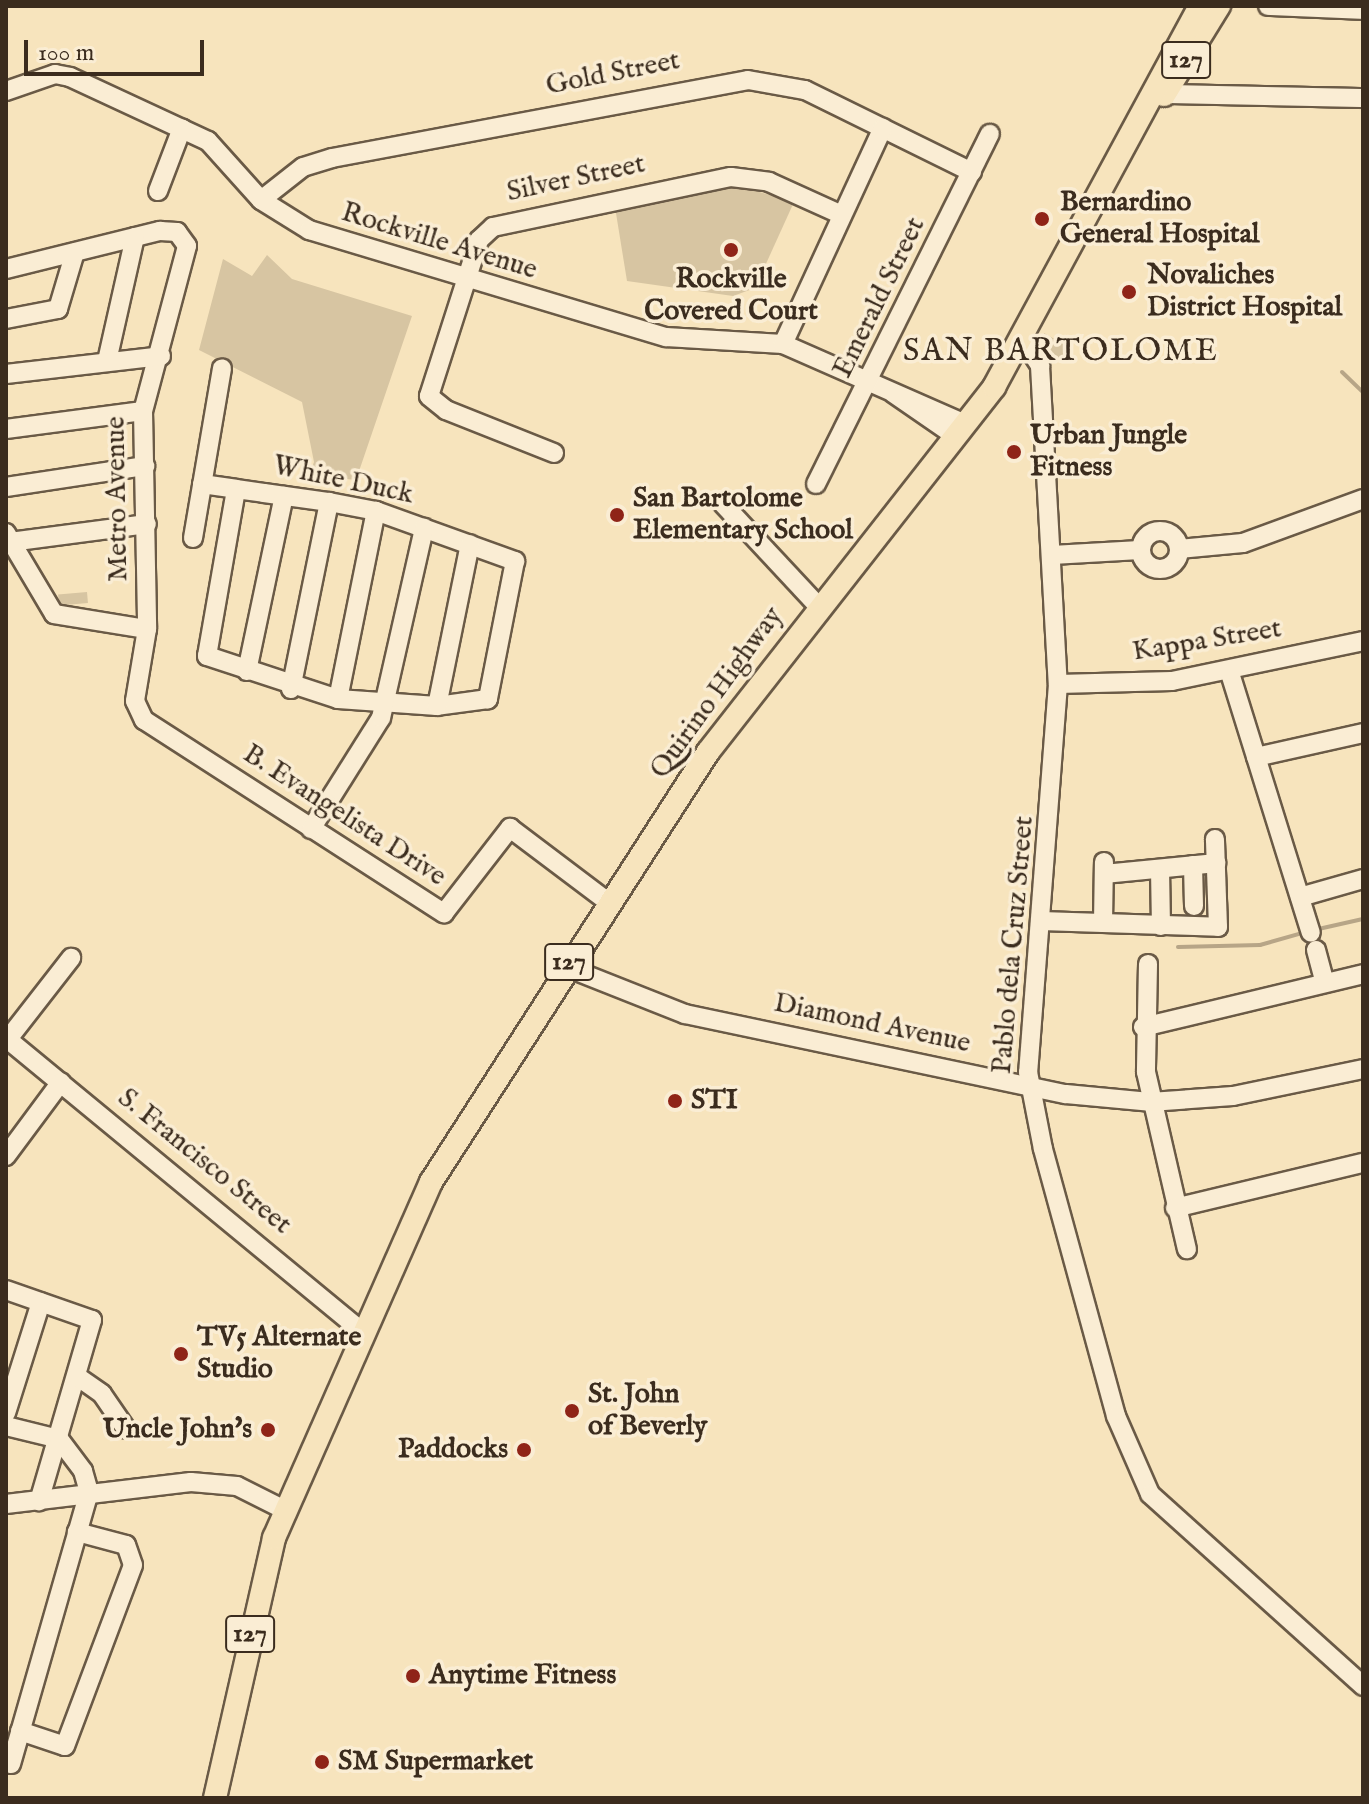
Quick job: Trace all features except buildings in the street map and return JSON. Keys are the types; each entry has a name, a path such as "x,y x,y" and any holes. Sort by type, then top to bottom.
{"main road":[{"name":"Quirino Highway","path":"215,1798 256,1606 285,1510 320,1414 363,1332 431,1182 607,901 818,606 960,430 1024,341 1148,109 1152,87 1200,6"},
{"name":"Quirino Highway","path":"1148,109 1166,94 1219,6"}],"street":[{"path":"1268,6 1363,10"},
{"name":"Rockville Avenue","path":"6,91 55,74 70,77 208,141 261,200 309,230 467,281 666,337 783,344 893,393 960,430"},
{"name":"Gold Street","path":"261,200 303,167 332,158 696,86 778,81 972,172"},
{"path":"1166,94 1363,98"},
{"path":"158,191 182,128"},
{"path":"783,344 840,214 883,128"},
{"name":"Emerald Street","path":"816,484 871,383 990,134"},
{"name":"Silver Street","path":"554,453 446,410 429,396 479,240 493,227 620,197 750,178 840,214"},
{"name":"Metro Avenue","path":"135,237 169,230 182,237 187,267 143,411 147,629 139,672"},
{"path":"6,269 135,237 107,361"},
{"path":"6,319 58,309 75,252"},
{"name":"Pablo dela Cruz Street","path":"1024,341 1040,366 1058,684 1029,1087 1096,1347 1137,1471 1164,1512 1363,1686"},
{"path":"6,374 161,356"},
{"path":"193,538 222,368"},
{"path":"6,429 143,411"},
{"path":"6,487 145,466"},
{"name":"White Duck","path":"202,484 376,511 515,561 488,699 437,706"},
{"path":"236,489 204,653 291,689 338,699 437,706 470,544"},
{"path":"247,671 284,496"},
{"path":"1052,555 1140,550 1145,563 1163,569 1179,549 1243,543 1363,499"},
{"path":"291,689 329,502"},
{"path":"723,504 818,606"},
{"path":"338,699 376,511"},
{"path":"147,524 8,538 54,614 147,629"},
{"path":"311,829 386,704 424,528"},
{"name":"Kappa Street","path":"1058,684 1172,681 1363,641"},
{"path":"1229,670 1325,983"},
{"name":"B. Evangelista Drive","path":"139,672 135,701 144,720 444,913 510,828 607,901"},
{"path":"1256,757 1363,733"},
{"path":"1042,915 1076,911 1097,923 1218,927 1215,839"},
{"path":"1097,923 1104,868 1160,869 1216,863"},
{"path":"1193,865 1194,906"},
{"path":"1160,869 1161,926"},
{"path":"1300,897 1363,879"},
{"path":"7,1039 71,958"},
{"path":"1148,964 1143,1027 1150,1102 1187,1249"},
{"name":"Diamond Avenue","path":"566,967 685,1014 1029,1087 1150,1102 1233,1096 1363,1069"},
{"path":"1143,1027 1363,974"},
{"name":"S. Francisco Street","path":"7,1039 363,1332"},
{"path":"6,1156 61,1082"},
{"path":"1175,1208 1363,1163"},
{"path":"6,1290 92,1320 78,1377 39,1501"},
{"path":"6,1413 41,1302"},
{"path":"78,1377 102,1394 126,1429"},
{"path":"6,1426 59,1439 83,1471 89,1492 11,1764"},
{"path":"6,1504 89,1492 225,1484 285,1510"},
{"path":"20,1731 65,1746 133,1565 126,1545 77,1532"}],"shaded area":[{"path":"739,186 794,202 755,288 733,296 627,281 615,207"},
{"path":"267,255 292,279 412,316 356,480 309,475 314,462 302,402 199,350 223,259 252,276"},
{"path":"1044,333 1069,347 1066,354 1076,359 1047,358"},
{"path":"87,592 88,603 59,605 58,595"}],"waterway":[{"path":"1342,372 1363,392"},
{"path":"1314,930 1363,919"},
{"path":"1178,947 1260,945 1306,932"}],"place":[{"name":"Bernardino General Hospital","path":"1042,219"},
{"name":"Rockville Covered Court","path":"731,250"},
{"name":"Novaliches District Hospital","path":"1129,292"},
{"name":"Urban Jungle Fitness","path":"1014,452"},
{"name":"San Bartolome Elementary School","path":"617,515"},
{"name":"STI","path":"675,1101"},
{"name":"TV5 Alternate Studio","path":"181,1354"},
{"name":"St. John of Beverly","path":"572,1411"},
{"name":"Uncle John's","path":"268,1430"},
{"name":"Paddocks","path":"524,1450"},
{"name":"Anytime Fitness","path":"413,1676"},
{"name":"SM Supermarket","path":"322,1762"}],"district":[{"name":"SAN BARTOLOME","path":"1061,352"}]}
